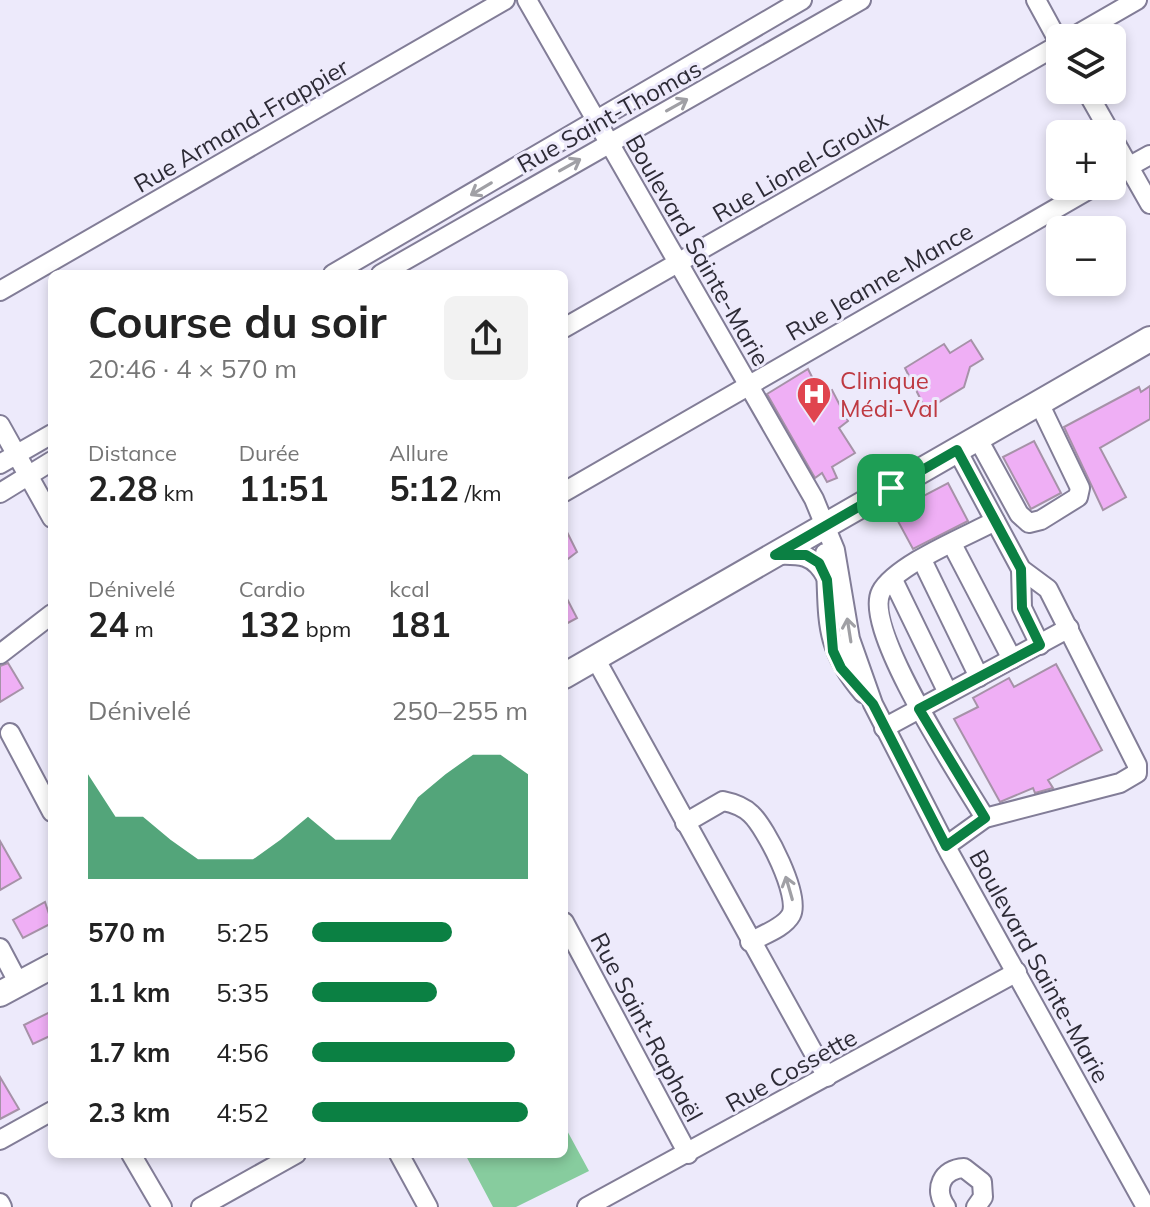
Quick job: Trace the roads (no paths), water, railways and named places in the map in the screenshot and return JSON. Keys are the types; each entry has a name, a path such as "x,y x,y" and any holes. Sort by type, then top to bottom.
{"main road":[{"path":"568,674 1150,339"},
{"path":"10,989 48,968"}],"street":[{"name":"Rue Armand-Frappier","path":"0,291 505,0"},
{"name":"Boulevard Sainte-Marie","path":"527,0 814,499 835,550 850,639 884,728 1146,1207"},
{"name":"Rue Saint-Thomas","path":"340,270 802,0"},
{"name":"Rue Saint-Thomas","path":"388,270 861,0"},
{"path":"1036,0 1049,24"},
{"path":"1095,24 1137,0"},
{"name":"Rue Lionel-Groulx","path":"568,326 1046,52"},
{"path":"1126,169 1150,155"},
{"path":"1126,162 1150,204"},
{"name":"Rue Jeanne-Mance","path":"568,490 748,383 1070,200"},
{"path":"967,444 1019,514 1029,523 1041,520 1078,497 1080,488 1039,403"},
{"path":"0,425 8,459 28,475 48,511"},
{"path":"8,459 48,436"},
{"path":"946,846 985,818 1095,790 1137,773 1137,765 1048,589 1021,569 995,521 967,444"},
{"path":"0,493 48,463"},
{"path":"985,818 919,709 882,632 880,593 922,560 995,521"},
{"name":"Boulevard Sainte-Marie","path":"826,526 833,651 841,668 873,704"},
{"path":"952,544 1012,659"},
{"path":"775,555 806,555 819,563 827,580"},
{"path":"922,560 979,677"},
{"path":"1021,569 1022,608 1040,645"},
{"path":"893,580 948,693"},
{"path":"0,654 48,617"},
{"path":"884,728 1069,628"},
{"path":"595,658 827,1077"},
{"path":"10,733 46,786"},
{"path":"685,823 723,801 741,806 753,815 789,880 793,897 792,915 784,923 750,942"},
{"name":"Rue Saint-Raphaël","path":"568,929 688,1154"},
{"path":"0,948 10,989"},
{"name":"Rue Cossette","path":"595,1206 1017,972"},
{"path":"0,1140 48,1113"},
{"path":"133,1158 162,1207"},
{"path":"201,1207 289,1158"},
{"path":"401,1158 428,1207"},
{"path":"946,1207 940,1196 940,1182 949,1171 964,1168 982,1182 983,1197 976,1207"}],"place":[{"name":"Clinique Médi-Val","path":"814,425"}]}
